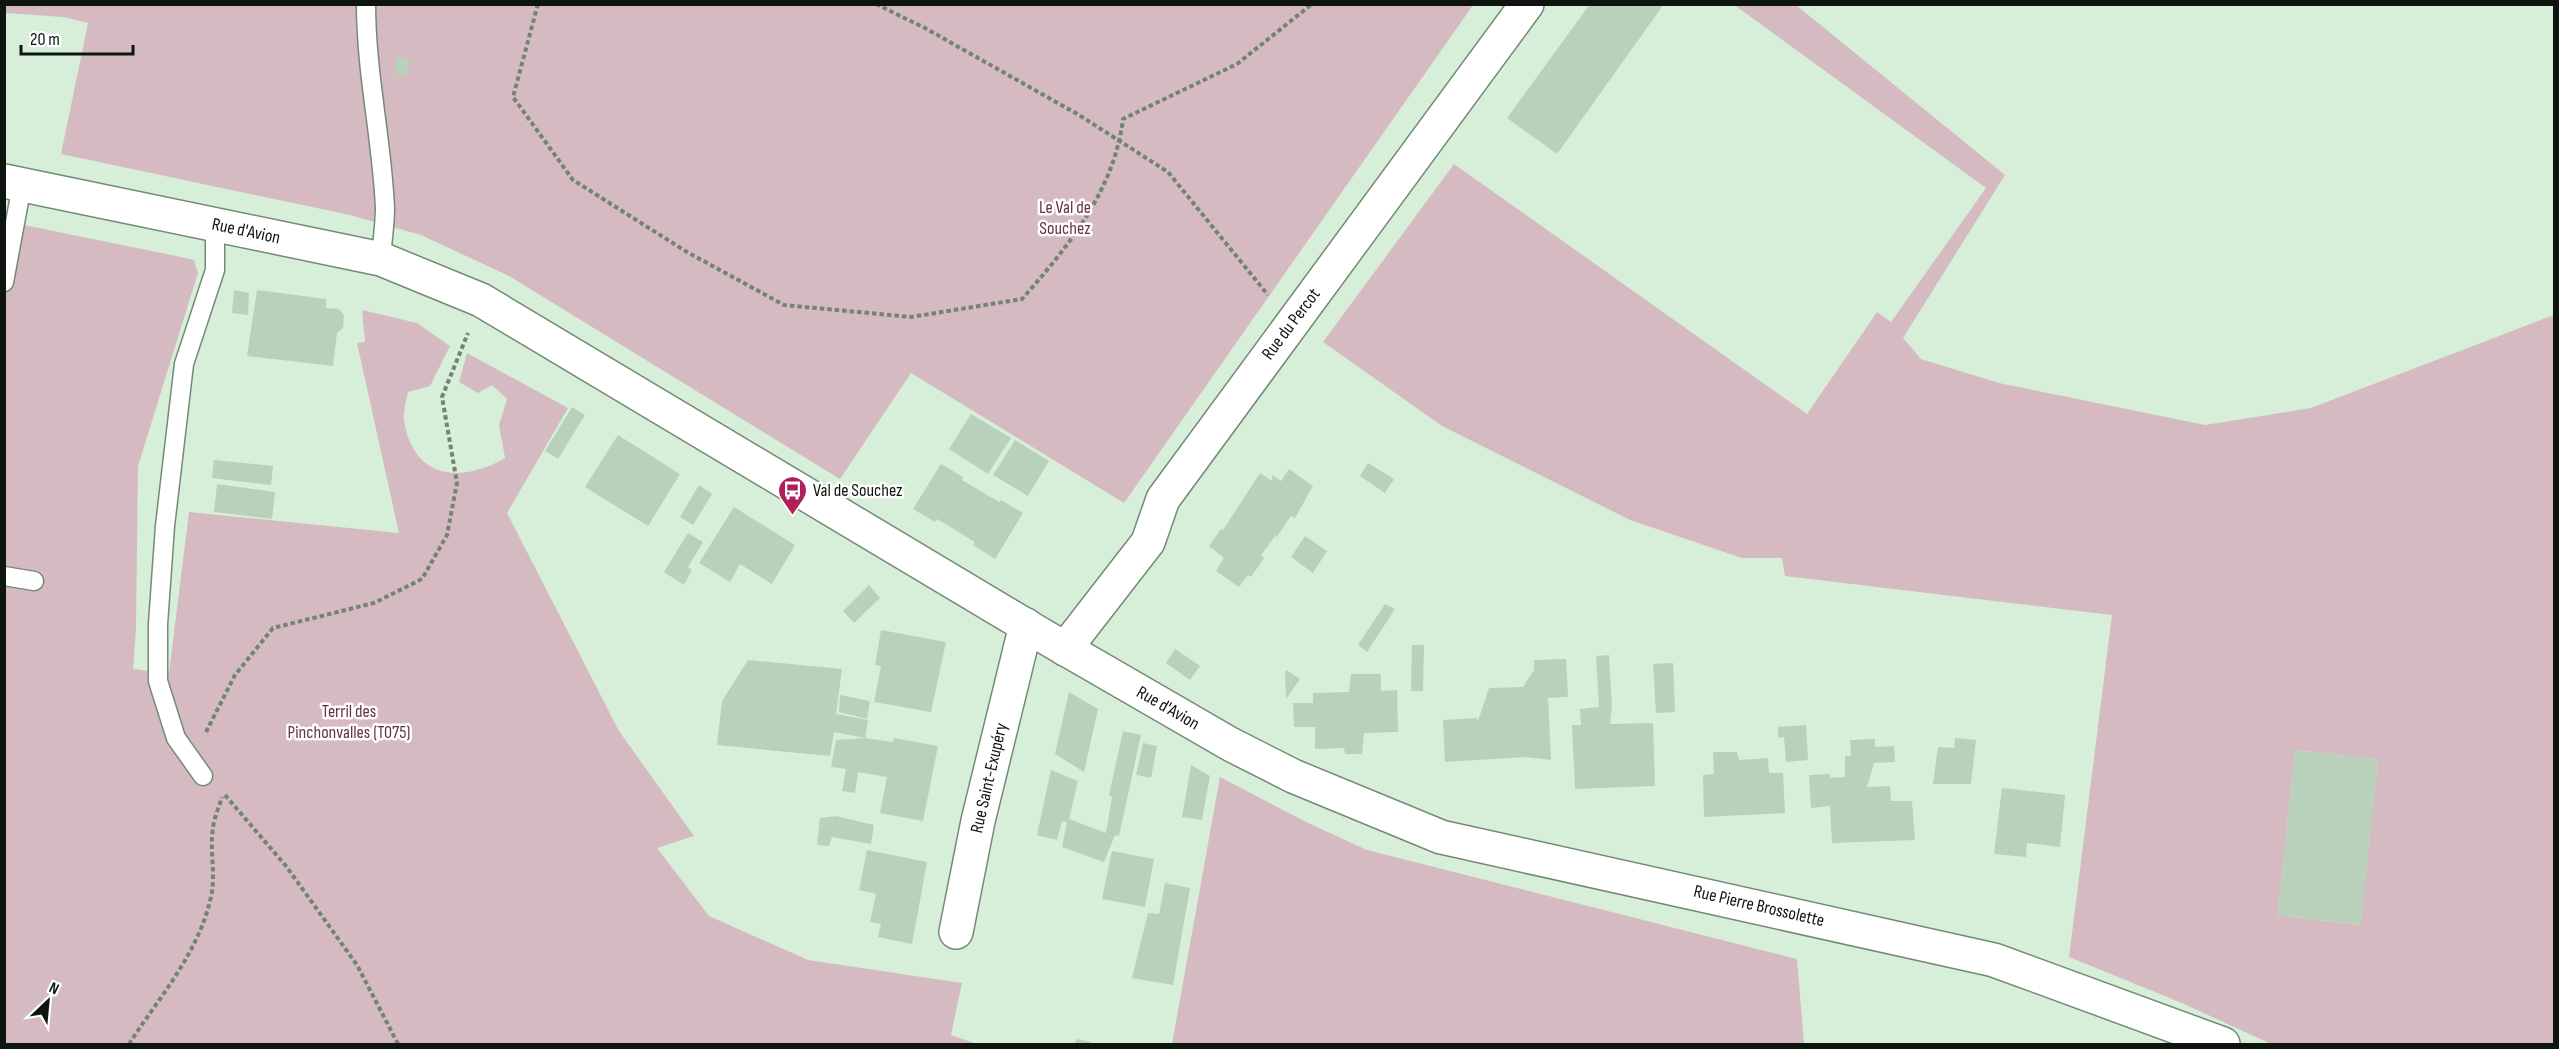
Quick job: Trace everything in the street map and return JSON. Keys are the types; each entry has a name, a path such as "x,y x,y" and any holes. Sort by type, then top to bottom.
{"street":[{"name":"Rue du Percot","path":"1046,637 1148,542 1163,499 1527,4"},
{"name":"Rue d'Avion","path":"13,183 381,259 481,300 1046,637 1230,744 1293,776"},
{"name":"Rue Saint-Exupéry","path":"956,932 981,809 1046,637"},
{"name":"Rue Pierre Brossolette","path":"1293,776 1441,837 1994,960 2223,1044"}],"lane":[{"path":"366,4 366,50 377,125 385,210 381,259"},
{"path":"4,282 13,183"},
{"path":"203,776 176,738 158,681 158,624 165,525 184,364 214,270 215,224"},
{"path":"4,576 34,581"}],"path":[{"path":"538,4 513,97 573,180 687,252 784,305 911,317 1022,299 1069,246 1111,172 1120,141 1123,119 1237,64 1312,4"},
{"path":"876,4 925,28 1120,141 1168,172 1292,323"},
{"path":"203,776 204,736 235,675 273,628 374,603 422,579 447,535 457,483 442,397 481,300"},
{"path":"129,1044 179,971 201,931 213,882 213,829 223,793 286,866 357,965 398,1044"}],"green space":[{"path":"1733,4 1796,5 2005,175 1903,338 1921,359 1999,383 2205,425 2311,408 2554,315 2554,1044 2271,1044 2182,1003 2069,957 2112,615 1785,576 1782,558 1742,558 1630,520 1442,426 1323,342 1454,164 1807,414 1877,312 1891,322 1986,188","holes":["2295,750 2378,759 2360,925 2278,915"]},
{"name":"Le Val de Souchez","path":"4,5 1473,5 1124,503 911,373 840,479 509,276 421,235 350,215 61,154 88,23 63,17 5,13"},
{"name":"Terril des Pinchonvalles (T075)","path":"5,219 24,225 194,260 198,273 138,466 136,629 133,669 169,673 189,512 399,533 357,343 365,342 362,310 417,323 450,346 430,386 408,392 405,406 404,420 409,440 417,454 428,465 441,471 456,473 472,471 505,458 499,425 507,399 492,385 478,393 459,382 467,353 568,408 507,513 619,731 694,836 657,848 709,916 808,960 962,983 951,1035 977,1044 5,1044"},
{"path":"1220,777 1306,822 1367,850 1797,959 1804,1044 1172,1044"}],"building":[{"path":"1590,4 1664,4 1557,154 1507,118"},
{"path":"396,58 409,58 408,75 395,74"},
{"path":"234,290 249,293 248,315 232,313"},
{"path":"257,290 326,299 326,308 339,309 344,315 343,328 337,333 333,366 247,356"},
{"path":"572,407 585,415 558,459 545,451"},
{"path":"971,414 1011,438 988,474 949,449"},
{"path":"618,435 680,474 648,526 585,487"},
{"path":"1015,440 1049,461 1028,496 993,475"},
{"path":"214,460 273,466 271,485 212,478"},
{"path":"1368,463 1394,479 1385,493 1360,476"},
{"path":"941,464 963,477 962,480 1023,513 995,559 973,545 975,542 937,519 935,522 913,509"},
{"path":"1289,469 1313,486 1295,518 1291,516 1261,555 1264,558 1251,577 1248,575 1239,587 1216,571 1224,558 1209,546 1221,529 1223,530 1260,473 1272,481 1272,475 1281,481"},
{"path":"217,484 275,492 272,519 214,512"},
{"path":"699,485 712,494 693,525 680,517"},
{"path":"734,507 795,545 772,584 740,564 730,582 699,563"},
{"path":"688,533 703,542 688,567 692,570 684,585 664,572"},
{"path":"1305,536 1327,551 1313,573 1291,557"},
{"path":"869,585 880,598 854,623 843,611"},
{"path":"1385,604 1395,609 1367,652 1358,645"},
{"path":"881,630 946,642 931,712 874,702 881,666 875,665"},
{"path":"1412,645 1424,645 1423,691 1411,691"},
{"path":"1175,649 1200,666 1190,680 1166,663"},
{"path":"1609,655 1612,706 1610,724 1653,723 1655,786 1575,789 1572,725 1581,725 1580,709 1599,707 1596,656"},
{"path":"1566,659 1568,697 1548,698 1551,760 1525,757 1445,762 1443,720 1477,718 1478,721 1489,688 1523,687 1534,670 1534,660"},
{"path":"748,660 842,669 836,714 868,720 865,738 834,732 830,756 717,745 722,701"},
{"path":"1673,663 1675,712 1656,713 1653,664"},
{"path":"1286,670 1300,679 1286,699 1285,672"},
{"path":"1351,674 1381,674 1381,691 1397,690 1398,732 1364,733 1362,754 1345,754 1344,748 1315,749 1315,727 1294,727 1293,703 1313,703 1313,693 1349,692"},
{"path":"1069,692 1098,709 1084,772 1055,754"},
{"path":"840,695 870,701 867,719 839,712"},
{"path":"1806,725 1808,760 1786,762 1784,737 1778,738 1778,727"},
{"path":"1123,731 1141,735 1119,836 1115,835 1104,862 1062,847 1067,822 1062,821 1057,840 1037,835 1051,770 1078,781 1069,819 1106,833 1112,797 1109,795"},
{"path":"865,738 893,742 894,738 938,746 923,821 880,813 887,777 858,772 855,793 842,791 846,769 831,767 836,740"},
{"path":"1955,738 1976,740 1971,784 1933,784 1938,747 1954,748"},
{"path":"1875,739 1875,747 1894,746 1895,762 1874,763 1867,787 1890,786 1891,801 1912,801 1915,840 1832,843 1830,806 1811,808 1809,775 1830,774 1830,778 1845,777 1845,756 1851,756 1850,740"},
{"path":"1143,743 1157,746 1151,778 1136,775"},
{"path":"2295,750 2378,759 2361,925 2278,915"},
{"path":"1713,752 1737,752 1739,760 1768,758 1769,773 1783,773 1785,813 1704,817 1703,775 1714,774"},
{"path":"1191,765 1210,776 1202,820 1182,817"},
{"path":"2002,788 2065,795 2060,847 2027,843 2026,857 1994,854"},
{"path":"836,816 874,825 871,844 832,837 829,846 817,845 820,818"},
{"path":"867,850 927,862 912,944 878,937 881,924 870,922 876,894 859,890"},
{"path":"1112,851 1154,859 1145,907 1102,899"},
{"path":"1165,883 1190,888 1173,985 1132,978 1148,913 1159,914"},
{"path":"1076,1039 1091,1042 1090,1044 1075,1044"}],"place":[{"name":"Val de Souchez","path":"792,516"}]}
